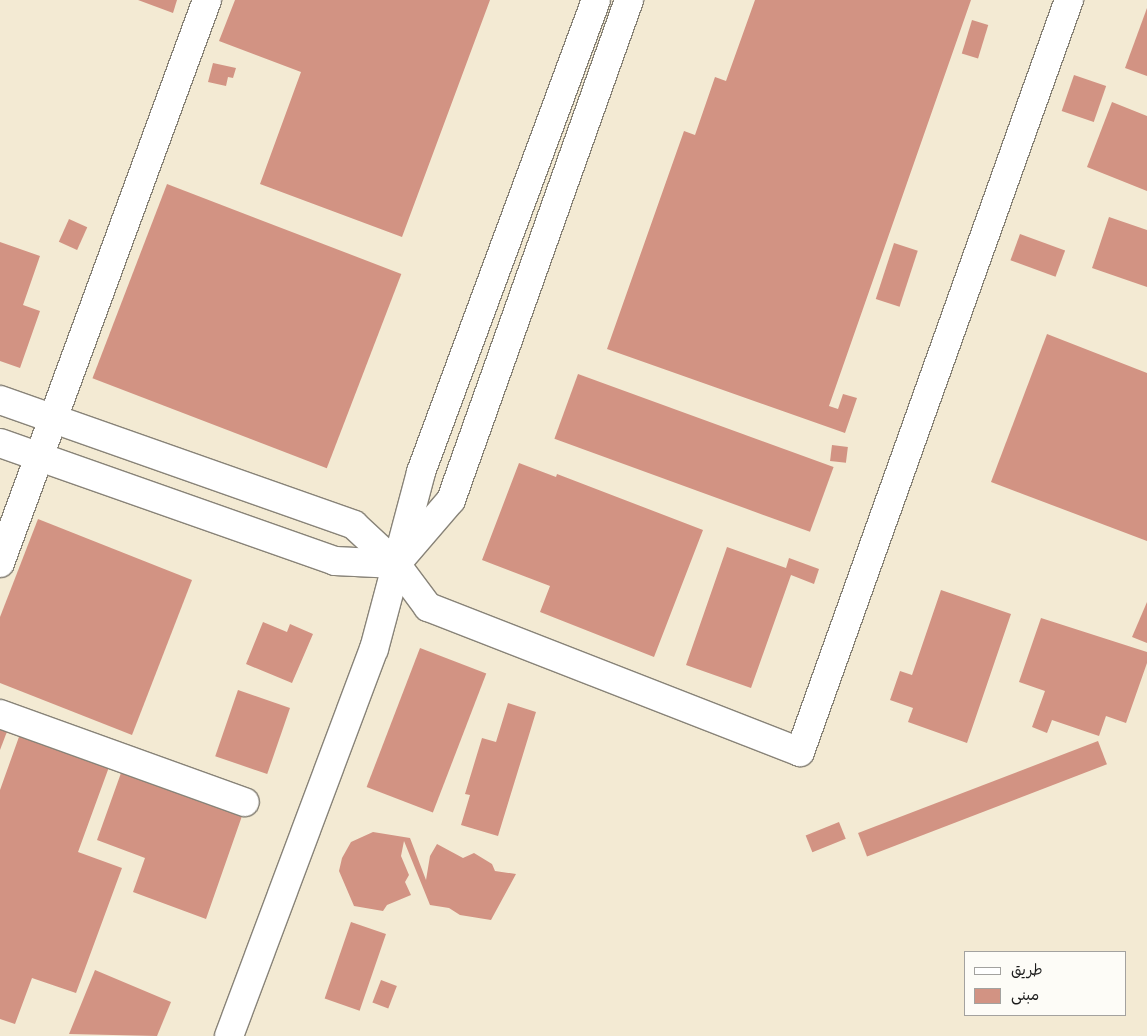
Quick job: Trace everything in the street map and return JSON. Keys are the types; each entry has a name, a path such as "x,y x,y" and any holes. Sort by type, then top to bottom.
{"street":[{"path":"0,563 207,0"},
{"path":"229,1036 374,649 421,472 596,0"},
{"path":"396,564 451,500 629,0"},
{"path":"0,400 354,525 396,564 428,607 800,752 1069,0"},
{"path":"0,443 335,561 396,564"},
{"path":"0,714 245,802"}],"building":[{"path":"138,0 177,0 173,13"},
{"path":"235,0 490,0 402,237 260,184 301,72 219,41"},
{"path":"755,0 971,0 829,406 838,409 843,394 857,398 845,433 607,349 684,131 695,135 715,77 726,81"},
{"path":"1147,8 1147,76 1125,68"},
{"path":"972,20 988,25 978,58 962,53"},
{"path":"213,63 236,68 233,78 228,77 226,86 208,82"},
{"path":"1074,75 1106,86 1094,122 1062,111"},
{"path":"1112,102 1147,116 1147,191 1087,167"},
{"path":"167,184 401,274 327,468 92,378"},
{"path":"1109,217 1147,230 1147,287 1092,268"},
{"path":"69,219 87,227 77,250 59,242"},
{"path":"1020,234 1065,250 1056,277 1010,260"},
{"path":"0,242 40,256 23,305 40,311 20,368 0,361"},
{"path":"894,243 918,251 900,307 876,299"},
{"path":"1047,334 1147,373 1147,541 991,482"},
{"path":"578,374 834,467 810,532 554,439"},
{"path":"832,445 848,447 846,463 830,461"},
{"path":"519,463 556,477 557,474 703,530 654,657 540,612 550,586 482,560"},
{"path":"38,519 192,580 132,735 0,683 0,617"},
{"path":"727,547 786,568 789,558 819,569 814,584 791,575 751,688 686,665"},
{"path":"941,590 1011,614 967,743 908,722 913,708 890,700 900,671 912,675"},
{"path":"1147,602 1147,643 1132,637"},
{"path":"1041,618 1147,652 1147,663 1126,723 1106,716 1099,736 1052,720 1047,733 1032,727 1045,691 1019,682"},
{"path":"263,622 287,632 290,624 313,634 292,683 246,664"},
{"path":"420,648 486,673 433,813 367,787"},
{"path":"238,690 290,708 267,774 215,756"},
{"path":"508,703 536,712 498,836 461,825 470,795 465,794 482,738 496,742"},
{"path":"0,726 8,729 0,750"},
{"path":"20,734 109,767 78,852 122,868 76,993 32,978 15,1024 0,1019 0,790"},
{"path":"1098,741 1107,764 867,856 858,833"},
{"path":"121,773 242,816 206,919 133,892 145,858 97,840"},
{"path":"839,822 846,839 812,852 806,835"},
{"path":"373,832 410,838 426,880 430,856 437,844 463,858 474,853 492,864 495,871 516,874 491,920 460,915 449,908 430,905 404,841 401,856 409,875 405,882 411,895 387,905 383,911 354,906 339,871 342,858 351,842"},
{"path":"351,922 386,934 360,1011 325,999"},
{"path":"95,970 171,1002 157,1036 69,1034"},
{"path":"381,980 397,986 388,1008 372,1002"}]}
